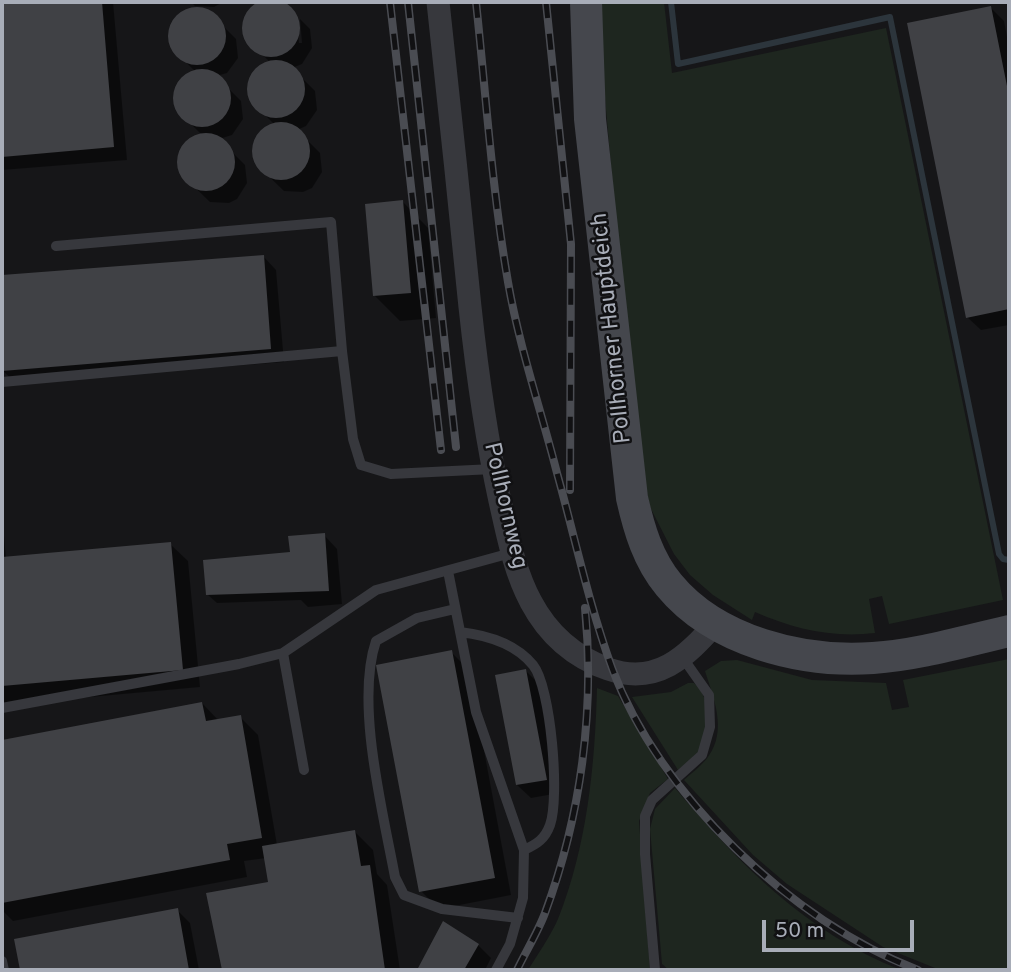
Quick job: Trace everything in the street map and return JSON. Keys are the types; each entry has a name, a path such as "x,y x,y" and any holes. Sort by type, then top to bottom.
{"main road":[{"name":"Pollhorner Hauptdeich","path":"586,2 590,119 636,519 645,544 667,584 691,607 716,623"},
{"path":"716,623 778,649 842,659 900,655 1009,631"}],"street":[{"name":"Pollhornweg","path":"438,2 479,387 493,469 512,553 540,618 564,645 582,658 613,671 641,675 663,671 683,658 716,623"}],"lane":[{"path":"56,246 331,222 342,351 353,439 361,465 391,474 493,469"},
{"path":"2,382 342,351"},
{"path":"2,708 239,664 283,653 376,590 512,553"},
{"path":"448,571 476,712 524,849 523,898 510,944 496,970"},
{"path":"455,608 416,618 376,641 369,663 370,718 396,877 404,895 442,909 518,918"},
{"path":"460,632 486,635 509,647 533,665 541,683 550,724 555,789 551,824 541,842 524,849"},
{"path":"283,653 304,770"},
{"path":"655,970 645,854 645,816 652,800 701,758 710,727 709,695 683,658"},
{"path":"2,961 4,970"}],"shaded area":[{"path":"602,2 664,2 672,73 886,28 1003,600 889,624 882,596 869,599 875,633 828,633 784,623 755,612 752,620 713,595 690,575 674,554 650,507 635,437 601,53"},
{"path":"1009,659 1009,970 940,970 883,947 787,884 753,855 684,780 706,760 714,747 717,714 705,671 721,661 737,660 812,680 886,683 892,710 909,707 903,680"},
{"path":"688,683 694,683 704,698 707,726 699,752 678,770 632,697 671,692"},
{"path":"597,688 618,696 668,779 650,793 639,821 650,970 528,970 558,919 583,835 594,746"},
{"path":"675,788 724,843 777,894 835,937 901,970 669,970 662,964 650,829 655,809"}],"building":[{"path":"271,-1 287,4 295,12 300,28 295,44 287,52 271,57 255,52 247,44 242,28 247,12 255,4"},
{"path":"2,2 102,2 114,147 2,157"},
{"path":"991,6 1009,96 1009,309 966,318 907,23"},
{"path":"191,7 203,7 218,15 226,30 226,42 218,57 203,65 191,65 176,57 168,42 168,30 176,15"},
{"path":"276,60 297,68 305,89 297,110 276,118 255,110 247,89 255,68"},
{"path":"196,69 208,69 223,77 231,92 231,104 223,119 208,127 196,127 181,119 173,104 173,92 181,77"},
{"path":"281,122 302,130 310,151 302,172 281,180 260,172 252,151 260,130"},
{"path":"200,133 212,133 227,141 235,156 235,168 227,183 212,191 200,191 185,183 177,168 177,156 185,141"},
{"path":"403,200 411,293 373,296 365,204"},
{"path":"264,255 271,349 2,371 2,275"},
{"path":"325,533 329,591 206,595 203,560 290,552 288,536"},
{"path":"171,542 183,670 2,686 2,557"},
{"path":"452,650 495,878 419,892 376,665"},
{"path":"526,669 547,780 516,785 495,675"},
{"path":"202,702 206,721 241,715 262,838 227,844 230,860 2,903 2,740"},
{"path":"355,830 361,866 370,865 385,970 222,970 206,893 268,882 262,846"},
{"path":"178,908 189,970 20,970 14,939"},
{"path":"443,921 479,944 464,970 417,970"}],"waterway":[{"path":"671,2 678,64 890,17 999,554 1003,559 1009,560"}],"railway":[{"path":"390,2 441,450"},
{"path":"408,2 456,447"},
{"path":"476,2 502,247 513,306 596,620 612,668 633,715 662,762 696,807 735,849 778,887 824,920 871,948 918,970"},
{"path":"546,2 571,244 570,490"},
{"path":"517,970 545,913 568,839 576,801 588,685 585,608"}]}
